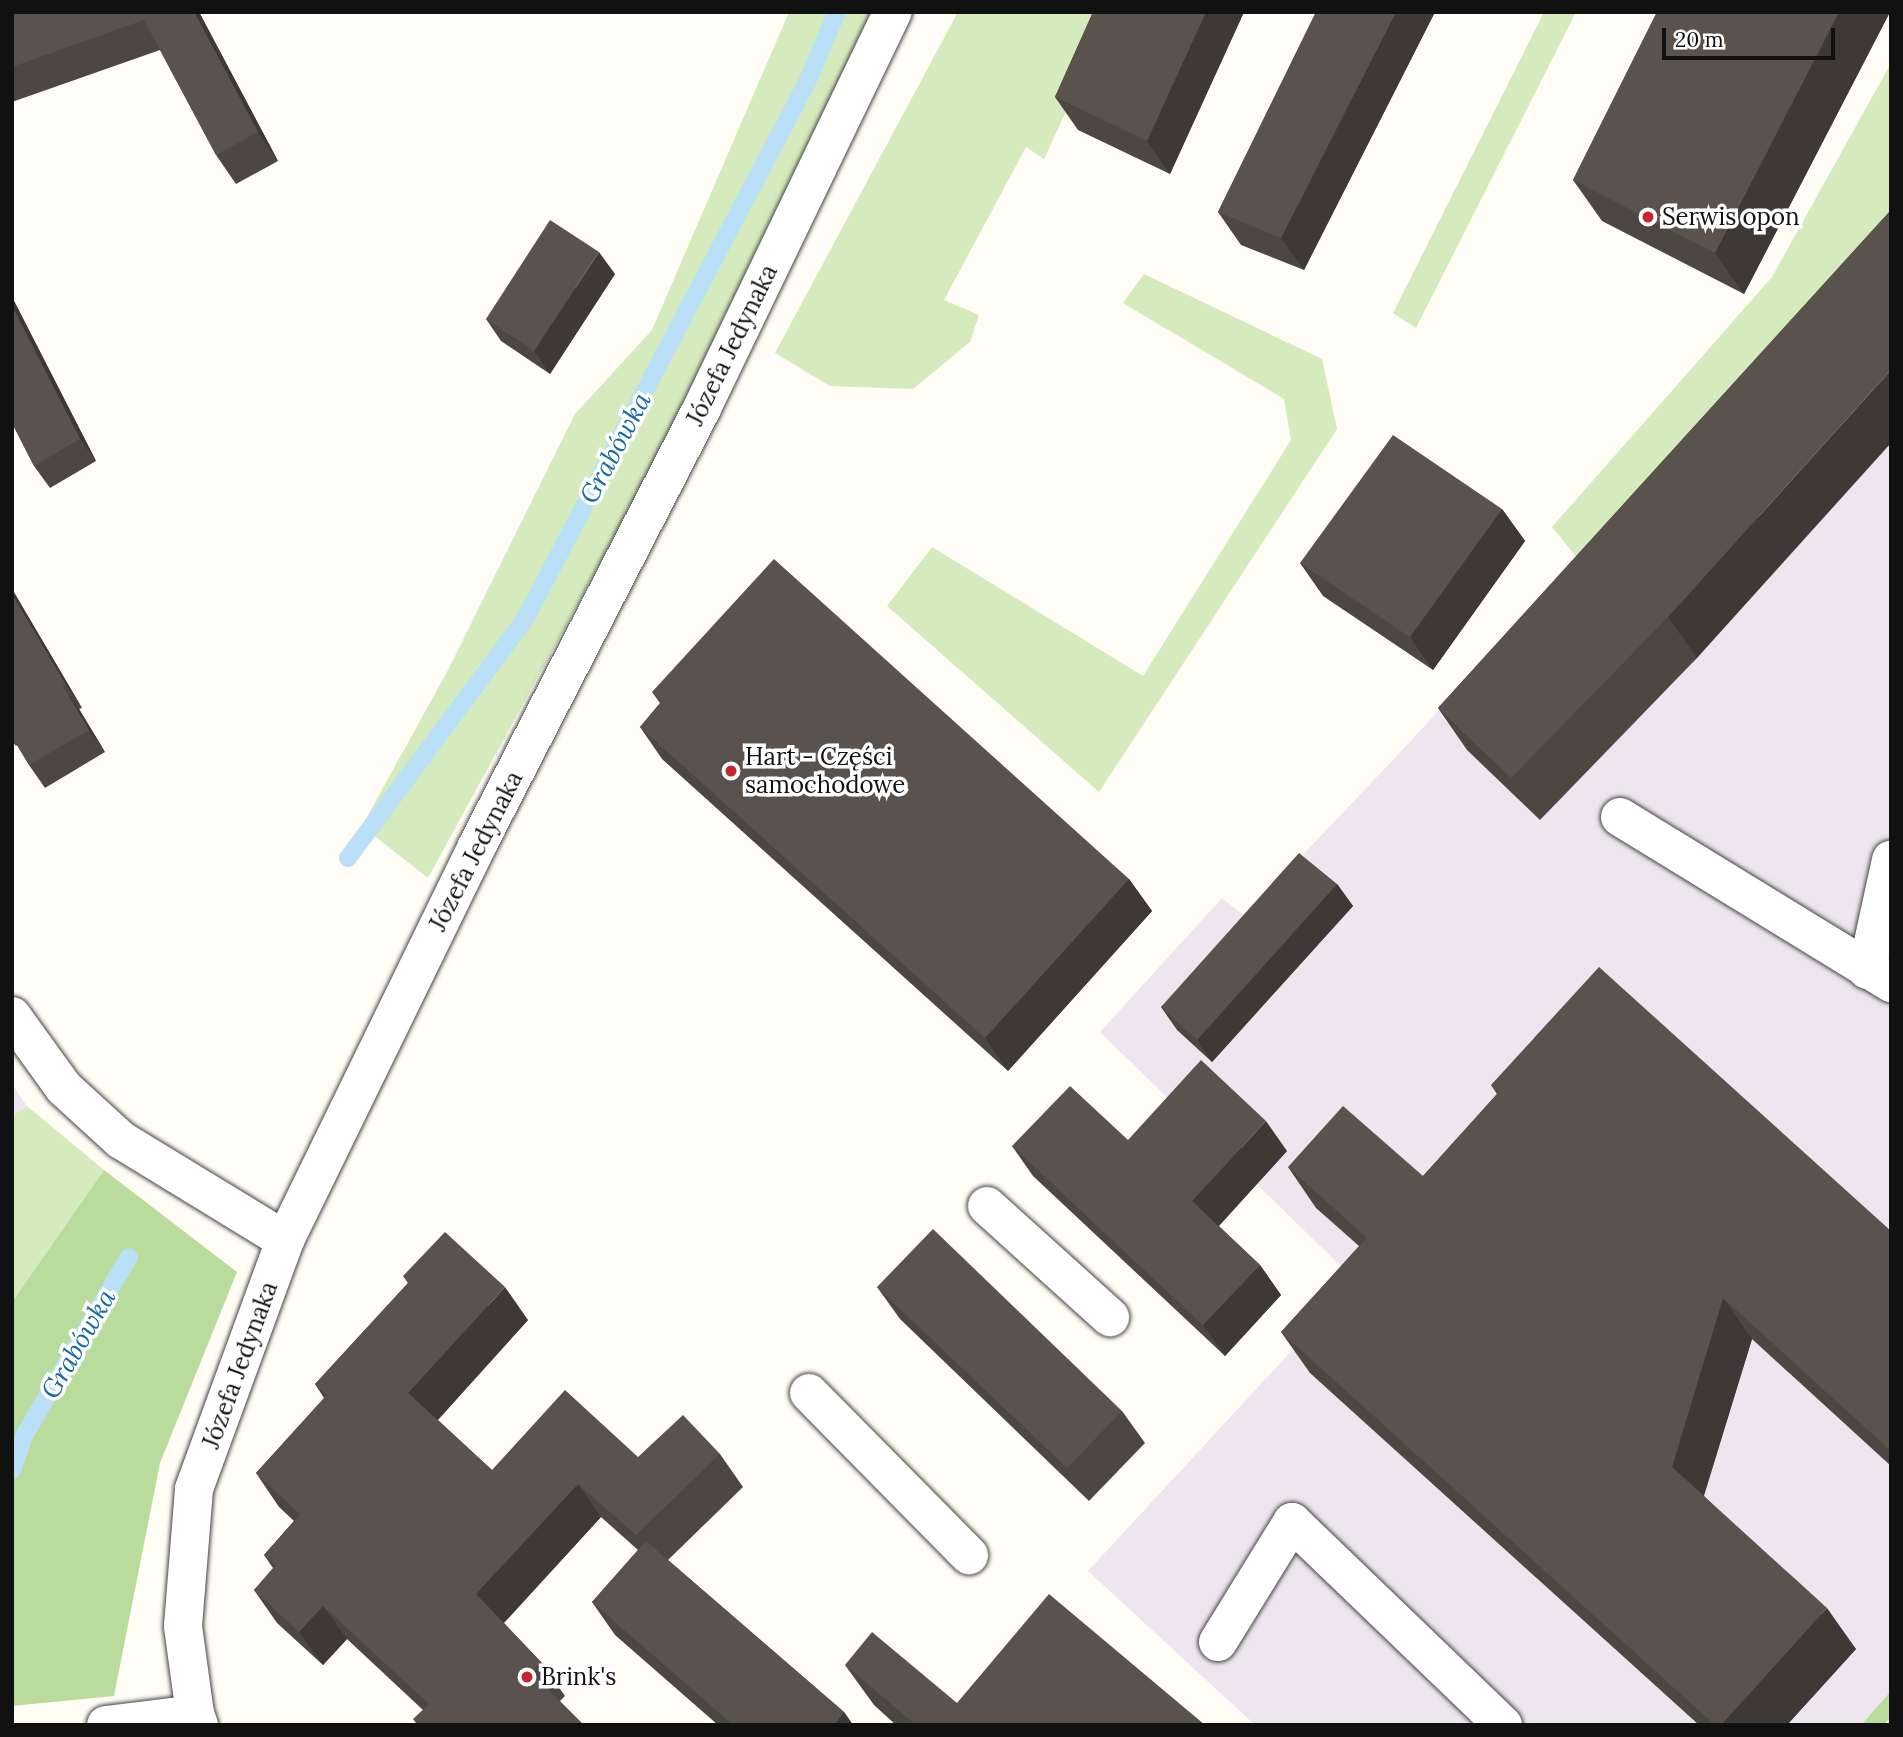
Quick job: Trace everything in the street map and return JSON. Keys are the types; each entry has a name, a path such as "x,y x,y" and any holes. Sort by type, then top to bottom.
{"street":[{"name":"Józefa Jedynaka","path":"197,1720 183,1626 194,1489 285,1240 477,846 702,408 893,12"},
{"path":"1620,817 1879,976 1891,860"},
{"path":"12,1016 64,1088 121,1140 285,1240"},
{"path":"987,1206 1110,1317"},
{"path":"809,1393 969,1555"},
{"path":"1218,1642 1292,1522 1503,1725"},
{"path":"106,1725 197,1720"}],"shaded area":[{"path":"1891,217 1891,1691 1861,1725 1255,1725 1088,1571 1356,1281 1100,1032 1222,898 1245,916 1408,744"},
{"path":"12,1084 27,1106 12,1116"}],"green space":[{"path":"789,12 871,12 647,477 428,878 362,826 448,670 575,414 652,330"},
{"path":"958,12 1112,12 1044,159 1026,147 944,300 979,315 970,342 913,389 830,386 775,353"},
{"path":"1544,12 1576,12 1416,328 1393,313"},
{"path":"1891,63 1891,217 1578,559 1552,527 1772,277"},
{"path":"1144,274 1322,359 1337,429 1099,792 887,606 932,547 1143,676 1291,440 1284,399 1123,303"},
{"path":"27,1106 104,1170 12,1302 12,1116"},
{"path":"104,1170 237,1272 160,1463 114,1696 12,1706 12,1302"},
{"path":"1891,1691 1891,1717 1884,1725 1861,1725"}],"building":[{"path":"12,12 194,12 258,132 216,155 144,20 12,67"},
{"path":"1093,12 1206,12 1147,141 1055,97"},
{"path":"1316,12 1396,12 1281,238 1218,212"},
{"path":"1657,12 1839,12 1715,253 1573,180"},
{"path":"1891,210 1891,370 1668,617 1511,778 1438,708"},
{"path":"550,220 599,252 534,351 486,319"},
{"path":"12,306 80,439 34,466 12,423"},
{"path":"1393,435 1502,509 1410,637 1300,563"},
{"path":"774,559 1129,879 985,1038 640,727 662,701 652,692"},
{"path":"12,594 66,685 63,686 89,730 29,765 12,737"},
{"path":"1299,853 1337,884 1197,1040 1161,1007"},
{"path":"1599,967 1891,1231 1891,1451 1723,1298 1672,1467 1827,1608 1721,1725 1715,1725 1281,1332 1367,1238 1288,1167 1343,1106 1423,1176 1498,1093 1491,1085"},
{"path":"1201,1060 1266,1121 1192,1201 1260,1265 1203,1325 1012,1146 1070,1086 1128,1140"},
{"path":"933,1229 1122,1411 1067,1468 877,1287"},
{"path":"445,1232 505,1287 408,1393 492,1470 565,1390 638,1457 683,1415 720,1454 636,1535 578,1484 476,1594 541,1662 531,1672 584,1725 414,1725 416,1723 413,1719 429,1704 323,1606 299,1632 254,1590 276,1566 264,1555 300,1514 256,1473 327,1395 315,1384 409,1282 403,1276"},
{"path":"646,1541 844,1712 834,1725 733,1725 592,1602"},
{"path":"1049,1594 1205,1725 916,1725 845,1665 872,1632 957,1703"}],"waterway":[{"name":"Grabówka","path":"348,858 525,619 807,82 837,12"},
{"name":"Grabówka","path":"12,1470 25,1434 129,1257"}],"place":[{"name":"Serwis opon","path":"1648,217"},
{"name":"Hart - Części samochodowe","path":"731,771"},
{"name":"Brink's","path":"527,1677"}]}
